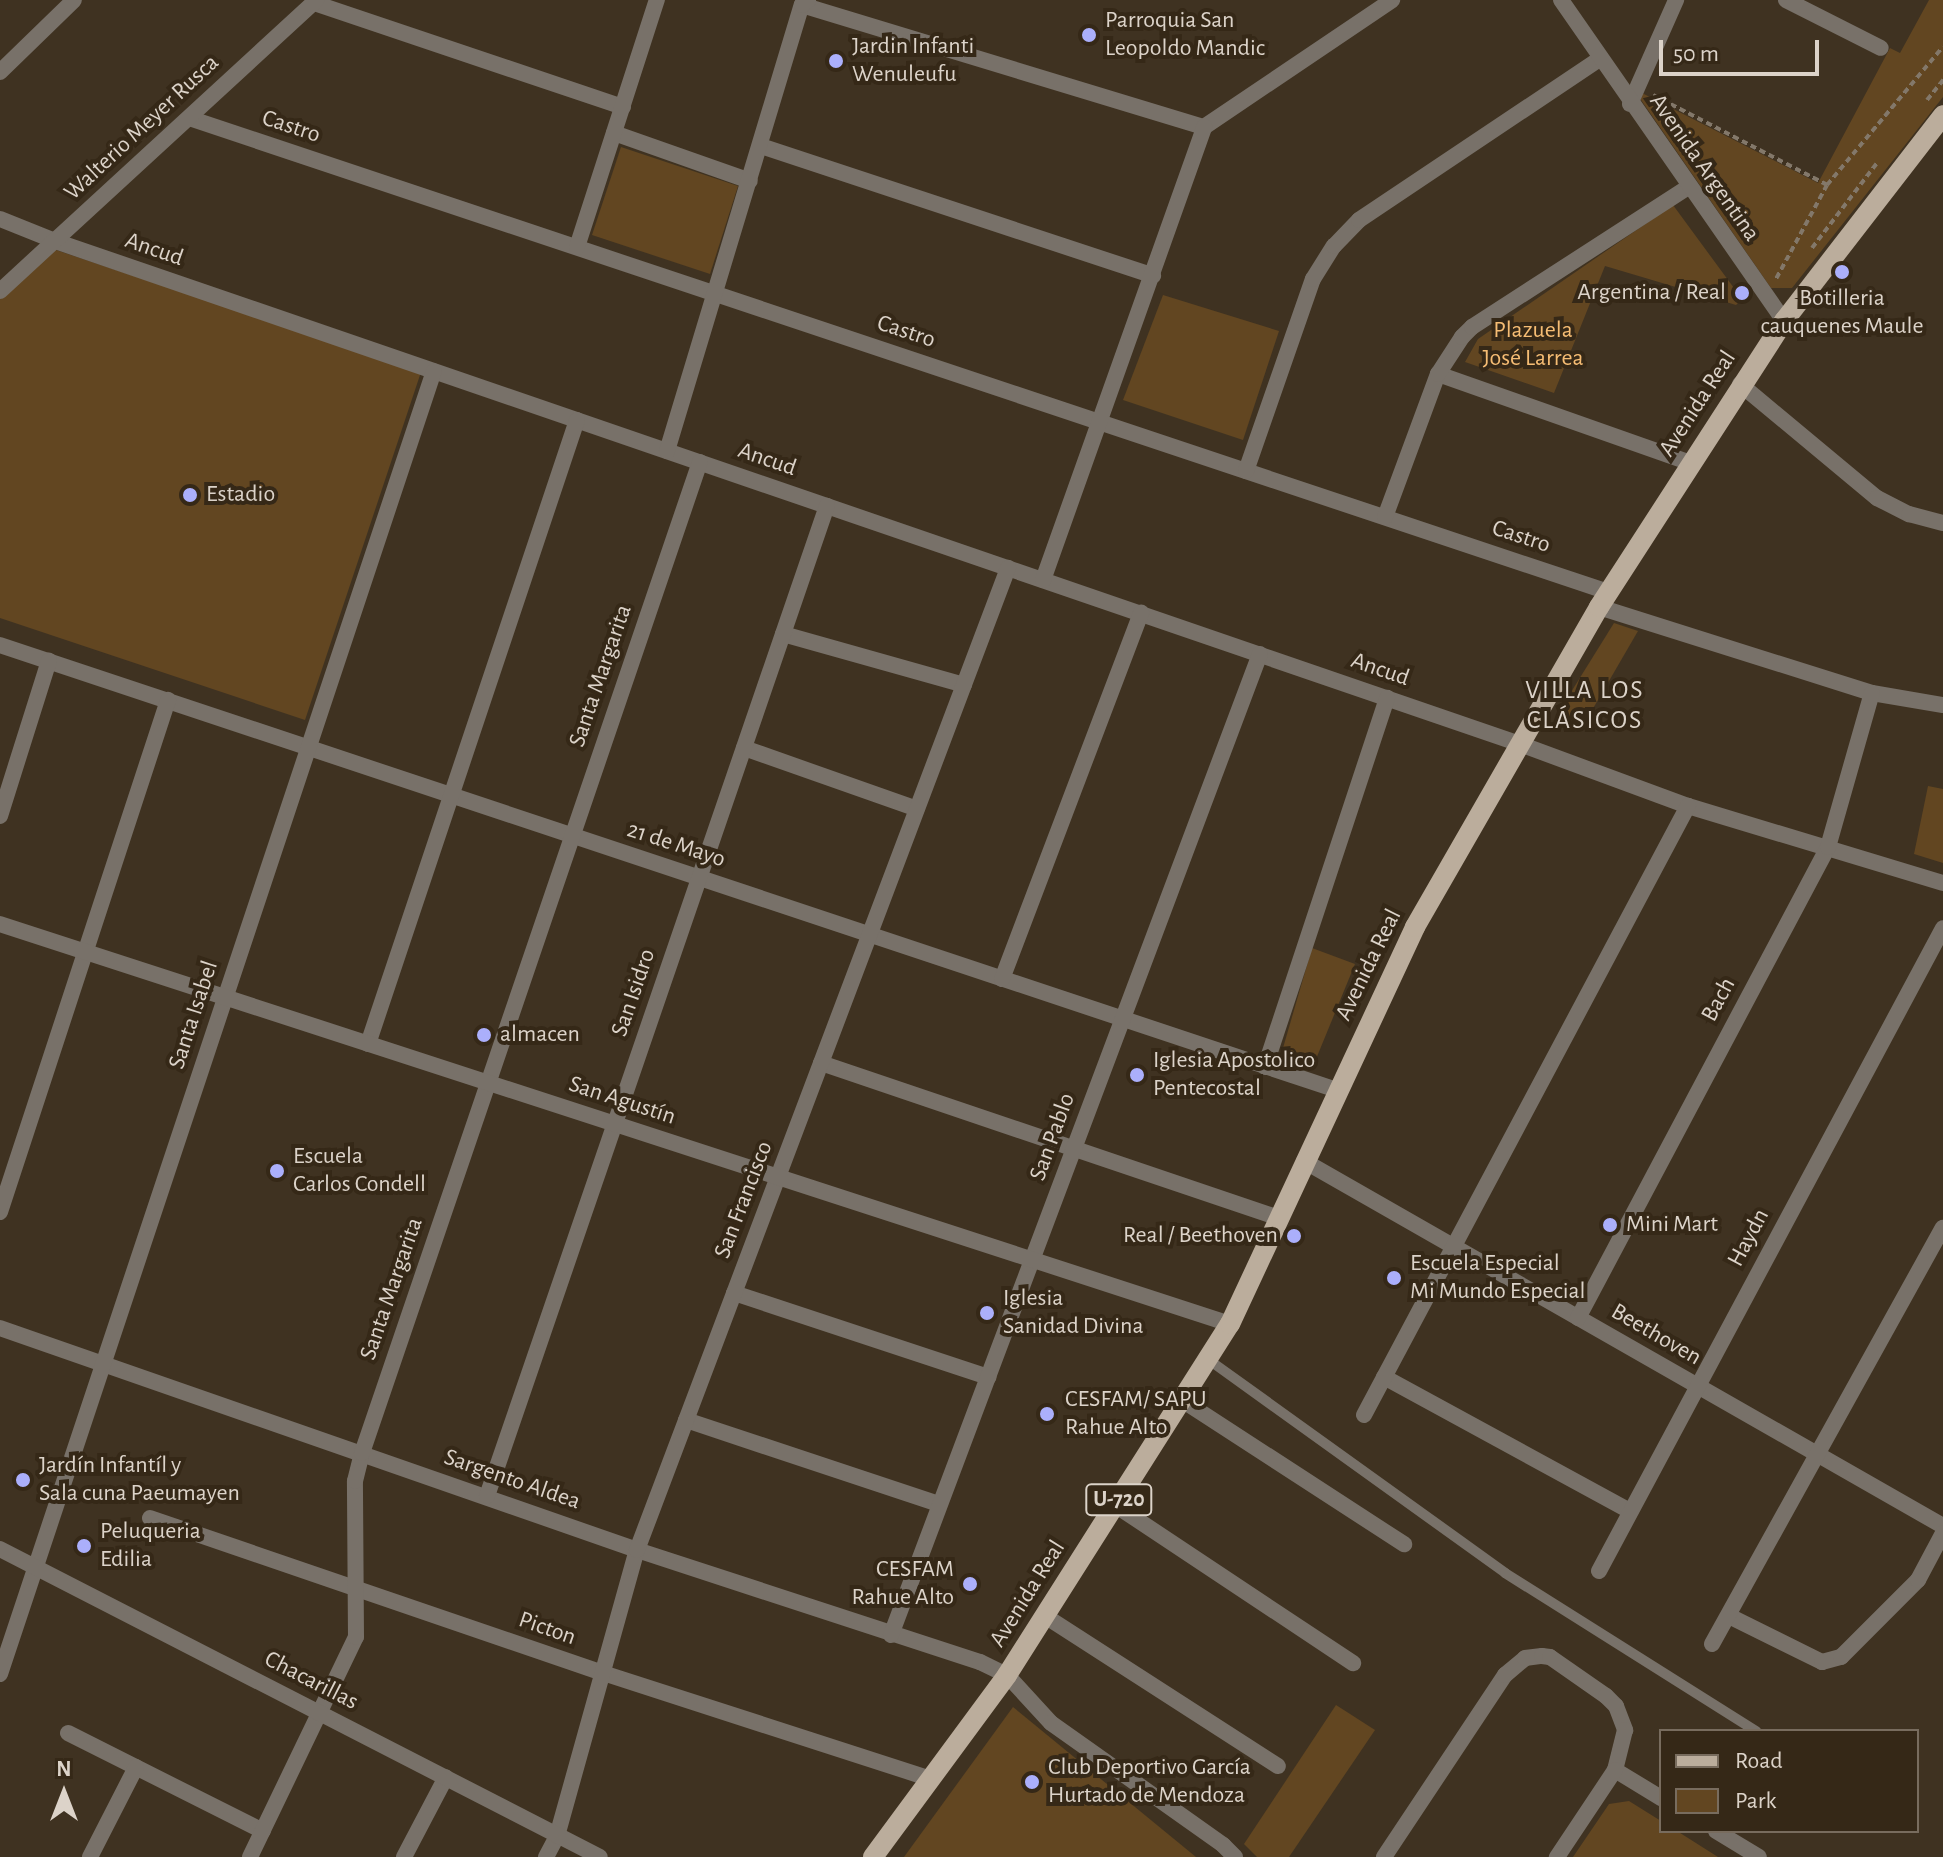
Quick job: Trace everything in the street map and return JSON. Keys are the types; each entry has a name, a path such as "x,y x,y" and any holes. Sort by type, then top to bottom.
{"main road":[{"name":"Avenida Real","path":"873,1857 1007,1675 1230,1324 1415,927 1603,599 1740,384 1784,321 1943,115"}],"street":[{"path":"2,66 74,0"},
{"path":"577,247 657,0"},
{"path":"1043,580 1204,127 1392,0"},
{"name":"Avenida Argentina","path":"1561,0 1630,104 1784,321"},
{"path":"1630,104 1676,0"},
{"path":"1786,0 1881,48"},
{"path":"311,3 623,107"},
{"name":"Walterio Meyer Rusca","path":"0,291 311,3"},
{"path":"667,451 805,3 1204,127"},
{"path":"1246,471 1313,279 1334,246 1359,220 1601,58"},
{"name":"Castro","path":"189,118 1385,517 1603,599 1872,693 1943,705"},
{"path":"614,133 750,181"},
{"path":"761,146 1153,276"},
{"path":"1385,517 1438,374 1472,327 1688,187"},
{"name":"Ancud","path":"0,219 55,241 1520,744 1688,806 1943,883"},
{"name":"Santa Isabel","path":"0,1674 434,371"},
{"path":"1438,374 1691,463"},
{"path":"1740,384 1877,498 1909,514 1943,523"},
{"path":"368,1044 577,420"},
{"name":"Santa Margarita","path":"250,1857 356,1637 355,1481 362,1453 700,462"},
{"name":"San Isidro","path":"487,1496 827,506"},
{"name":"San Francisco","path":"546,1857 557,1836 637,1550 1008,568"},
{"path":"1002,979 1141,613"},
{"path":"783,634 964,685"},
{"name":"21 de Mayo","path":"0,645 1337,1090"},
{"name":"San Pablo","path":"891,1635 1260,654"},
{"path":"0,816 5,787 49,661"},
{"name":"Bach","path":"1578,1318 1828,847 1872,693"},
{"path":"1265,1067 1387,698"},
{"path":"0,1212 168,700"},
{"path":"744,748 917,809"},
{"path":"1364,1415 1688,806"},
{"name":"San Agustín","path":"0,924 1230,1324"},
{"name":"Haydn","path":"1599,1571 1943,928"},
{"path":"821,1063 1279,1218"},
{"name":"Beethoven","path":"1304,1161 1943,1526"},
{"path":"1712,1644 1943,1228"},
{"path":"734,1293 988,1377"},
{"name":"Sargento Aldea","path":"0,1328 637,1550 980,1662 1007,1675"},
{"path":"1384,1377 1630,1511"},
{"path":"1182,1400 1404,1544"},
{"path":"686,1420 938,1504"},
{"path":"1115,1505 1353,1663"},
{"name":"Picton","path":"150,1518 603,1673 931,1779"},
{"path":"1729,1616 1822,1662 1841,1657 1918,1580 1943,1533"},
{"name":"Chacarillas","path":"0,1549 600,1857"},
{"path":"1045,1616 1278,1766"},
{"path":"1384,1857 1505,1675 1517,1663 1534,1656 1550,1657 1606,1696 1623,1719 1624,1742 1615,1770 1557,1857"},
{"path":"1007,1675 1051,1723 1223,1845 1235,1857"},
{"path":"68,1733 263,1831"},
{"path":"90,1857 136,1767"},
{"path":"1615,1770 1659,1797"},
{"path":"404,1857 446,1777"},
{"path":"1719,1833 1759,1857"}],"lane":[{"path":"1209,1360 1505,1573 1753,1729"}],"path":[{"path":"1770,304 1771,288 1827,185 1943,47"},
{"path":"1661,100 1827,185"}],"green space":[{"path":"1929,0 1943,0 1943,97 1792,288 1771,288 1639,97 1642,93 1818,183 1890,48 1900,53"},
{"path":"621,147 738,186 710,274 592,235"},
{"name":"Plazuela José Larrea","path":"1673,205 1742,299 1736,305 1605,266 1554,393 1465,362 1478,339"},
{"name":"Estadio","path":"50,248 421,372 305,720 0,618 0,294"},
{"path":"1163,295 1279,331 1243,440 1123,400"},
{"path":"1614,623 1638,631 1584,724 1558,713"},
{"path":"1928,786 1943,789 1943,863 1914,854"},
{"path":"1312,948 1355,964 1316,1059 1283,1048"},
{"path":"1336,1705 1375,1730 1289,1857 1257,1857 1244,1844"},
{"name":"Club Deportivo García Hurtado de Mendoza","path":"1013,1707 1196,1857 904,1857"},
{"path":"1629,1801 1659,1820 1659,1833 1680,1833 1718,1857 1573,1857 1609,1804"}],"place":[{"name":"Parroquia San Leopoldo Mandic","path":"1089,35"},
{"name":"Jardin Infanti Wenuleufu","path":"836,61"},
{"name":"Botilleria cauquenes Maule","path":"1842,272"},
{"name":"Argentina / Real","path":"1742,293"},
{"name":"Estadio","path":"190,495"},
{"name":"almacen","path":"484,1035"},
{"name":"Iglesia Apostolico Pentecostal","path":"1137,1075"},
{"name":"Escuela Carlos Condell","path":"277,1171"},
{"name":"Mini Mart","path":"1610,1225"},
{"name":"Real / Beethoven","path":"1294,1236"},
{"name":"Escuela Especial Mi Mundo Especial","path":"1394,1278"},
{"name":"Iglesia Sanidad Divina","path":"987,1313"},
{"name":"CESFAM/ SAPU Rahue Alto","path":"1047,1414"},
{"name":"Jardín Infantíl y Sala cuna Paeumayen","path":"23,1480"},
{"name":"Peluqueria Edilia","path":"84,1546"},
{"name":"CESFAM Rahue Alto","path":"970,1584"},
{"name":"Club Deportivo García Hurtado de Mendoza","path":"1032,1782"}],"district":[{"name":"VILLA LOS CLÁSICOS","path":"1585,706"}]}
